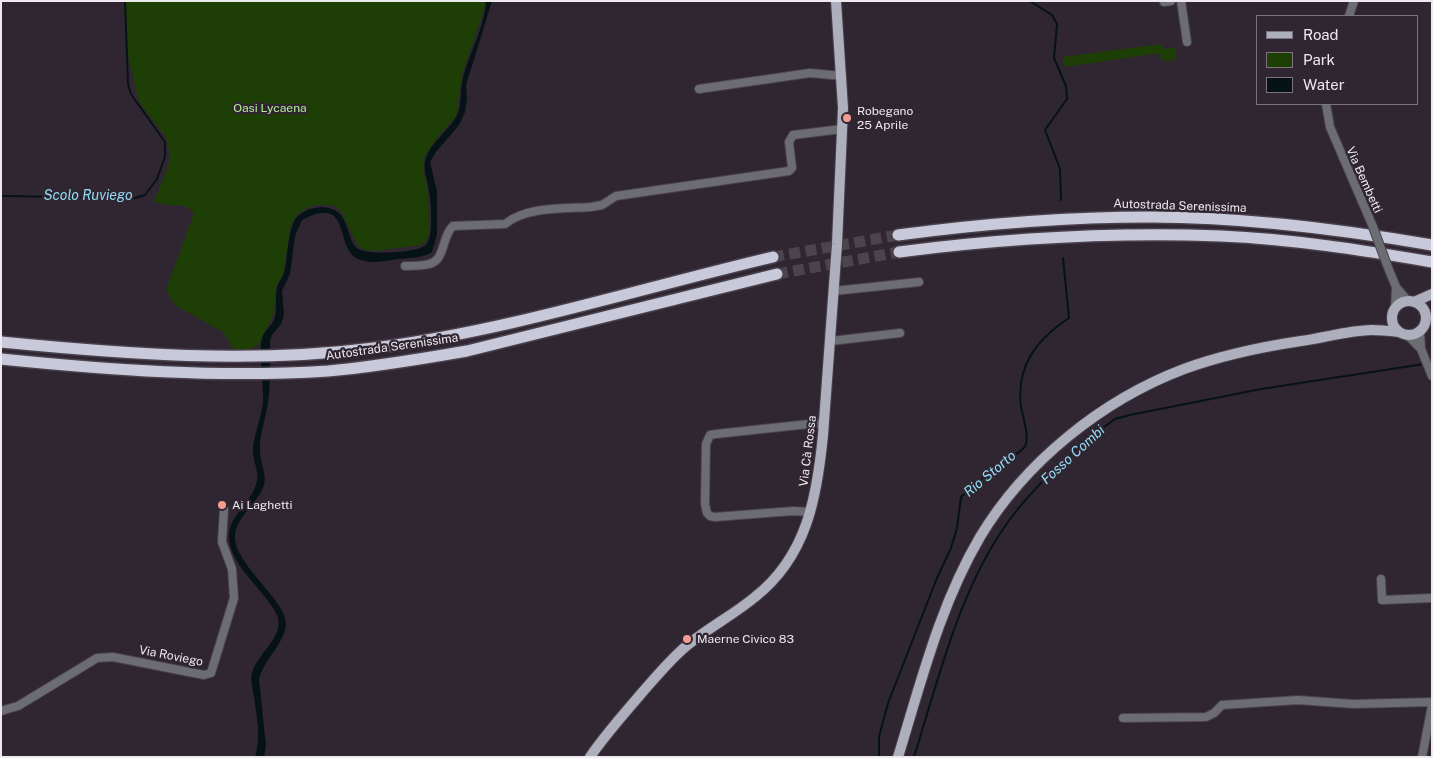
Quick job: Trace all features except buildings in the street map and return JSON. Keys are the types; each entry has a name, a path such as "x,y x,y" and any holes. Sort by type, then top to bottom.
{"highway":[{"name":"Autostrada Serenissima","path":"898,235 1004,222 1151,217 1310,227 1432,245"},
{"path":"899,252 1020,239 1108,235 1222,236 1299,243 1432,262"},
{"name":"Autostrada Serenissima","path":"1,342 132,354 200,357 279,356 373,348 463,334 773,257"},
{"name":"Autostrada Serenissima","path":"1,360 136,371 280,373 329,371 467,351 777,274"}],"main road":[{"name":"Via Cà Rossa","path":"590,757 620,718 666,665 697,637 755,597 782,571 802,536 811,512 820,468 824,425 834,291 842,129 842,76 836,1"},
{"path":"1411,302 1431,295"},
{"path":"898,757 943,615 963,568 996,513 1013,491 1046,456 1074,432 1126,396 1183,369 1260,348 1372,330 1416,335 1426,323 1425,311 1431,295"},
{"path":"1372,330 1385,323 1402,302 1420,305 1425,311"},
{"path":"1394,312 1393,325 1403,334"}],"street":[{"path":"1181,1 1187,42"},
{"path":"1348,15 1354,1"},
{"path":"699,88 810,73 842,76"},
{"name":"Via Bembetti","path":"1326,105 1330,128 1373,227 1396,287"},
{"path":"405,266 430,264 435,261 441,255 445,237 453,226 505,224 512,218 525,212 592,207 602,205 616,196 789,171 792,168 789,142 793,135 842,129"},
{"path":"834,291 919,282"},
{"path":"1396,287 1411,302"},
{"path":"1394,312 1396,287"},
{"path":"1420,332 1421,349 1430,372"},
{"path":"830,341 900,333"},
{"path":"1403,334 1421,349"},
{"path":"811,512 792,511 710,516 707,513 705,504 706,444 710,436 716,434 818,423 824,425"},
{"name":"Via Roviego","path":"1,712 18,706 97,658 113,656 204,675 211,672 234,598 232,569 222,542 224,509"},
{"path":"1381,578 1382,600 1432,598"},
{"path":"1124,718 1206,717 1214,713 1222,705 1252,702 1298,700 1353,704 1432,704 1422,757"}],"green space":[{"name":"Oasi Lycaena","path":"125,1 484,1 485,6 462,74 456,116 440,134 424,157 423,171 428,191 429,229 426,240 421,245 374,251 365,250 358,246 341,211 332,205 313,205 298,213 291,224 283,274 276,286 274,313 259,344 246,352 236,353 223,332 175,305 166,290 194,213 186,206 154,202 169,164 169,151 166,137 139,102 127,51"},
{"path":"1162,44 1163,49 1176,48 1176,60 1161,61 1160,53 1065,67 1063,57"}],"water":[{"path":"486,1 492,1 466,85 467,99 465,112 459,125 430,162 437,191 437,234 432,252 421,257 371,262 361,260 350,252 340,225 335,217 328,213 318,214 302,220 295,236 290,274 282,291 284,315 281,324 272,335 270,341 269,394 260,445 260,455 265,477 264,485 239,523 235,537 237,548 243,559 279,605 286,625 281,639 261,672 259,679 266,746 264,757 255,757 258,727 251,676 255,666 278,630 279,622 272,606 236,560 231,550 229,531 236,516 255,489 257,481 253,447 263,403 261,345 263,335 275,317 277,287 284,273 291,230 296,218 301,214 307,210 321,207 335,210 340,214 355,246 363,251 392,252 413,250 426,245 429,241 431,219 425,162 430,149 452,123 458,112 463,78 483,20"}],"waterway":[{"name":"Scolo Ruviego","path":"1,196 135,198 145,195 157,179 165,157 165,142 131,94 128,84 125,1"},
{"name":"Rio Storto","path":"1030,1 1052,15 1057,24 1054,58 1066,86 1067,99 1045,130 1060,169 1061,200"},
{"name":"Rio Storto","path":"879,757 879,737 888,703 937,578 951,548 957,528 961,497 990,472 1021,451 1026,444 1026,430 1020,392 1025,367 1038,345 1057,326 1069,318 1063,258"},
{"name":"Fosso Combi","path":"914,757 963,605 991,548 1030,494 1067,458 1108,424 1115,419 1130,415 1261,389 1424,364"}],"tunnel":[{"path":"773,257 898,235"},
{"path":"777,274 899,252"}],"place":[{"name":"Robegano 25 Aprile","path":"847,118"},
{"name":"Ai Laghetti","path":"222,505"},
{"name":"Maerne Civico 83","path":"687,639"}]}
